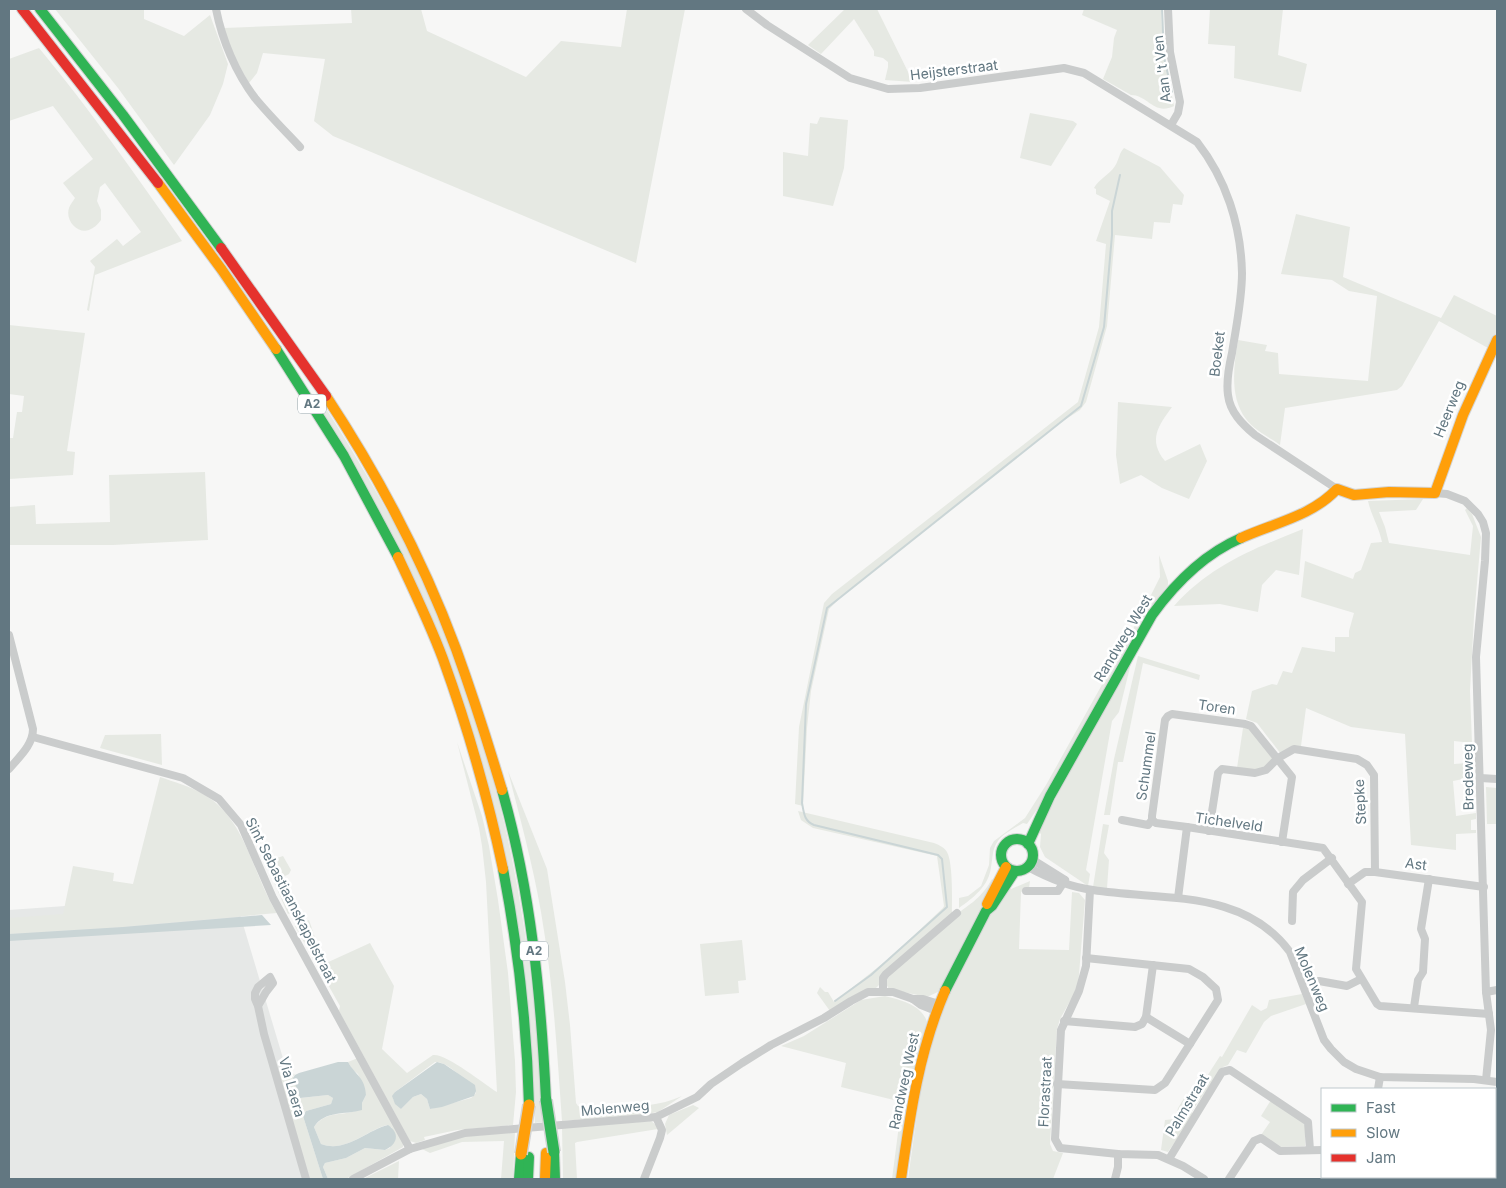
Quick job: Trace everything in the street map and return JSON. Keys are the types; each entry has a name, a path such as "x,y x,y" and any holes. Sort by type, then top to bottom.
{"main road":[{"name":"A2","path":"22,9 138,154 260,323 338,444 376,514 408,579 442,658 481,776 500,855 513,923 526,1035 529,1103 525,1154 518,1179"},
{"name":"A2","path":"40,9 153,152 271,316 351,436 379,484 412,548 442,613 479,713 508,813 519,863 537,967 550,1152 555,1179"},
{"name":"Heerweg","path":"1435,493 1464,412 1497,340"},
{"name":"Boeket","path":"1337,489 1354,495 1389,492 1435,493"},
{"name":"Randweg West","path":"1025,842 1143,629 1158,606 1182,579 1217,550 1325,502 1337,489"},
{"path":"1011,840 1025,842 1033,851 1030,863 1020,871 1011,869 1001,858 1003,847 1011,840"},
{"name":"Randweg West","path":"901,1179 922,1058 937,1008 961,956 986,911 988,902 1011,869"},
{"name":"A2","path":"545,1179 550,1152"},
{"name":"A2","path":"525,1154 528,1179"}],"street":[{"path":"216,9 228,50 244,83 300,148"},
{"name":"Heijsterstraat","path":"746,9 767,25 855,80 888,89 920,88 1064,68 1084,73 1172,125"},
{"name":"Aan 't Ven","path":"1168,9 1170,52 1180,102 1178,113 1172,125"},
{"name":"Boeket","path":"1172,125 1197,142 1208,156 1220,176 1235,220 1241,253 1242,275 1228,376 1228,396 1234,412 1242,424 1255,435 1337,489"},
{"name":"Bredeweg","path":"1435,493 1447,494 1465,501 1478,514 1486,532 1476,657 1486,992 1491,1030 1486,1080"},
{"path":"9,635 33,729 33,737 9,769"},
{"name":"Toren","path":"1168,716 1172,714 1251,726 1292,777 1282,842"},
{"name":"Schummel","path":"1122,820 1148,825 1152,820 1165,720 1168,716"},
{"name":"Sint Sebastiaanskapelstraat","path":"33,737 183,778 219,799 241,825 273,898 410,1149"},
{"name":"Stepke","path":"1278,758 1294,749 1357,759 1367,765 1374,775 1375,872"},
{"path":"1209,831 1218,773 1222,769 1255,773 1266,770 1278,758"},
{"path":"1480,778 1497,779"},
{"name":"Schummel","path":"1152,820 1156,823 1187,827"},
{"name":"Tichelveld","path":"1178,898 1187,827 1323,848 1362,902 1356,969 1377,1004 1380,1006 1489,1014"},
{"path":"1292,921 1293,892 1303,880 1332,858"},
{"name":"Molenweg","path":"1030,863 1047,877 1065,881 1073,886 1090,890 1178,898 1222,906 1257,922 1281,940 1290,952 1330,1049 1338,1058 1356,1069 1380,1077 1486,1080"},
{"name":"Ast","path":"1348,884 1365,872 1375,872 1484,888"},
{"path":"1414,1008 1418,980 1423,972 1425,939 1421,929 1429,879"},
{"path":"1026,891 1058,891 1065,881"},
{"name":"Florastraat","path":"1090,890 1086,958 1079,991 1061,1030 1054,1139 1060,1148 1118,1154 1158,1155 1169,1159 1204,1179"},
{"path":"883,991 883,978 886,974 956,913"},
{"path":"1057,1084 1155,1090 1165,1084 1218,1000 1216,988 1203,977 1189,970 1086,958"},
{"path":"1064,1021 1135,1027 1142,1024 1146,1017 1153,965"},
{"path":"1319,981 1347,986 1361,979"},
{"path":"1486,992 1497,990"},
{"name":"Molenweg","path":"353,1179 410,1149 465,1133 656,1117 697,1096 711,1084 771,1046 868,992 893,992 913,999 921,1005 937,1008"},
{"name":"Via Laera","path":"258,1006 304,1178"},
{"path":"1146,1017 1190,1044"},
{"name":"Palmstraat","path":"1169,1159 1222,1072 1226,1070 1230,1070 1308,1122 1310,1150"},
{"path":"1378,1088 1380,1077"},
{"path":"1486,1080 1497,1082"},
{"path":"644,1179 662,1130 656,1117"},
{"path":"1229,1179 1254,1141 1261,1138 1280,1151 1321,1150"},
{"path":"1115,1179 1118,1167 1118,1154"}],"shaded area":[{"path":"55,9 144,9 144,19 184,36 210,15 228,64 223,84 210,115 174,165 118,88"},
{"path":"351,9 421,9 427,31 526,77 561,41 621,47 627,9 685,9 636,263 333,136 314,121 325,59 263,53 257,73 249,83 231,51 224,28 352,23"},
{"path":"845,9 877,9 913,82 885,80 888,62 883,58 874,56 874,51 854,19 821,54 808,45"},
{"path":"1084,9 1161,9 1163,52 1174,106 1167,108 1156,107 1103,79 1112,57 1117,30 1082,15"},
{"path":"1210,9 1283,9 1278,55 1307,64 1301,92 1234,78 1235,46 1208,44"},
{"path":"39,48 95,119 182,241 95,275 89,311 87,310 95,267 90,261 117,239 123,246 141,232 105,183 100,187 97,201 101,210 101,220 94,227 85,231 76,228 70,221 69,208 75,198 63,183 93,159 53,106 9,121 9,59"},
{"path":"1030,113 1073,121 1077,124 1051,166 1020,158"},
{"path":"820,117 848,120 844,168 833,206 783,196 783,152 808,156 810,123 817,124"},
{"path":"1124,148 1160,167 1184,195 1182,205 1173,204 1170,223 1154,222 1152,239 1115,235 1107,326 1086,402 1080,410 1057,425 842,596 829,609 811,691 803,806 795,804 799,727 824,603 832,594 1078,402 1099,327 1106,244 1096,241 1110,201 1096,194 1096,189 1094,188 1115,166"},
{"path":"1296,214 1350,227 1343,277 1441,318 1454,295 1497,316 1497,332 1488,348 1439,321 1402,386 1397,390 1285,408 1280,445 1253,427 1241,410 1235,391 1234,370 1238,340 1267,345 1265,351 1278,353 1279,374 1368,381 1377,296 1349,291 1332,280 1281,274"},
{"path":"9,325 85,333 67,451 75,452 73,475 9,479 9,438 13,438 17,412 22,412 24,396 9,394"},
{"path":"318,396 361,466 410,553 458,668 484,747 505,828 525,932 539,1059 542,1122 535,1123 528,1023 518,936 450,667 318,402"},
{"path":"1118,402 1172,407 1159,427 1156,440 1165,461 1200,444 1207,461 1189,499 1162,488 1141,475 1120,484 1116,455"},
{"path":"205,472 208,540 113,545 9,545 9,507 35,505 36,524 110,522 109,475"},
{"path":"1423,499 1416,510 1379,512 1389,543 1470,555 1473,526 1465,510 1467,508 1472,514 1481,537 1470,691 1472,743 1454,741 1454,764 1467,763 1468,778 1453,781 1456,816 1476,813 1476,819 1471,820 1471,830 1476,830 1476,833 1456,834 1456,850 1411,845 1405,734 1351,727 1306,708 1301,746 1281,754 1257,723 1246,719 1252,691 1272,684 1277,685 1283,671 1292,673 1302,647 1335,652 1335,637 1349,637 1354,613 1301,597 1305,561 1353,579 1355,573 1361,570 1371,543 1382,542 1368,501"},
{"path":"1303,529 1299,575 1276,570 1262,585 1258,612 1220,604 1174,606 1203,579 1218,569 1250,551"},
{"path":"1159,555 1168,585 1145,616 1042,802 1027,824 1023,823 1000,838 994,850 990,874 984,886 975,896 959,908 959,898 968,896 981,886 989,865 990,848 994,841 1025,818 1046,785 1142,613 1160,577"},
{"path":"1133,655 1119,712 1112,721 1086,870 1090,874 1088,886 1045,857 1040,847 1041,834 1038,831"},
{"path":"1138,656 1200,675 1199,680 1143,663 1123,762 1118,762 1110,815 1104,815 1114,759"},
{"path":"1243,728 1249,728 1275,759 1261,771 1237,768"},
{"path":"161,734 162,765 100,748 105,735"},
{"path":"457,742 482,816 498,900 508,973 515,1061 516,1092 513,1125 457,1130 424,1137 425,1140 416,1143 410,1141 339,1011 340,1006 295,926 309,920 324,964 370,943 394,986 382,1049 407,1073 433,1055 439,1056 456,1064 497,1092 486,882 479,828","holes":["435,1062 457,1073 476,1093 471,1098 430,1109 427,1099 421,1094 413,1097 401,1109 393,1099 395,1092"]},
{"path":"508,771 547,869 565,982 576,1103 581,1107 633,1107 658,1104 682,1096 658,1112 562,1121 549,964 541,912 526,841"},
{"path":"160,777 187,786 218,804 239,832 268,898 277,913 123,927 9,934 9,918 63,914 73,866 114,873 113,881 133,884"},
{"path":"1486,787 1497,788 1497,824 1487,824"},
{"path":"798,811 934,843 946,850 949,857 952,881 952,913 882,978 875,989 830,1011 817,993 820,987 825,992 828,992 834,1002 891,957 943,908 937,856 813,828 801,820"},
{"path":"1103,824 1109,825 1104,853 1109,860 1107,888 1093,887"},
{"path":"283,856 291,870 284,880 290,896 299,904 298,909 288,914 265,862"},
{"path":"992,879 995,881 984,908 940,991 927,997 889,989 885,982 892,973 943,926 978,898"},
{"path":"1030,881 1029,888 1021,892 1019,949 1069,950 1072,892 1079,893 1085,900 1078,987 1060,1019 1057,1029 1050,1144 1053,1151 1063,1153 1053,1179 908,1179 920,1093 935,1032 951,985 976,937 1006,888 1011,889"},
{"path":"234,894 319,1179 9,1179 9,910"},
{"path":"262,915 271,925 9,941 9,934 123,927"},
{"path":"742,940 746,980 738,981 739,993 705,996 700,944"},
{"path":"1302,994 1306,1004 1271,1016 1264,1022 1246,1053 1237,1050 1228,1065 1223,1067 1192,1111 1193,1117 1168,1152 1161,1150 1165,1120 1175,1119 1178,1108 1186,1095 1193,1098 1220,1056 1222,1057 1252,1005 1261,1011 1267,1008 1269,1000"},
{"path":"885,996 916,1007 921,1011 927,1022 909,1092 898,1179 892,1179 902,1102 841,1087 846,1063 781,1046 804,1036 861,1000"},
{"path":"358,1058 403,1142 403,1147 346,1179 328,1179 323,1167 325,1163 346,1158 365,1148 385,1150 390,1148 392,1128 387,1125 339,1146 321,1144 314,1127 325,1117 350,1113 362,1108 366,1095 358,1074 348,1062"},
{"path":"338,1062 348,1062 362,1080 366,1095 362,1103 362,1110 330,1115 314,1127 321,1144 339,1146 347,1144 388,1125 394,1131 396,1138 393,1145 385,1150 365,1148 346,1158 325,1163 323,1167 328,1179 323,1179 303,1116 306,1111 331,1104 333,1098 328,1095 300,1098 293,1078 299,1073"},
{"path":"437,1062 444,1064 475,1085 476,1091 474,1096 430,1109 427,1099 421,1094 413,1097 401,1109 395,1104 392,1096 395,1092"},
{"path":"289,1069 295,1075 293,1076 300,1098 328,1095 333,1098 331,1104 306,1111 303,1116 323,1179 310,1179 278,1071"},
{"path":"1271,1100 1305,1125 1305,1146 1279,1147 1261,1135 1270,1122 1261,1116"},
{"path":"693,1105 699,1108 667,1135 665,1124 669,1115"},
{"path":"651,1121 658,1129 575,1143 577,1179 563,1179 562,1128"},
{"path":"515,1132 513,1179 501,1179 504,1141 462,1142 430,1153 422,1149 460,1137"},
{"path":"399,1161 398,1179 363,1179"}],"waterway":[{"path":"1162,9 1164,57 1172,92"},
{"path":"835,1001 871,975 947,907 942,859 938,855 814,825 805,816 802,803 806,704 827,608 1081,406 1104,327 1112,235 1112,211 1120,175"}],"traffic: fast":[{"path":"40,9 123,115 221,248"},
{"path":"276,349 344,456 398,557"},
{"path":"1028,844 1050,796 1152,615 1171,591 1192,570 1215,552 1241,538"},
{"path":"502,790 520,866 533,944 538,983 546,1100"},
{"path":"1017,839 1023,840 1028,844 1032,849 1033,855 1032,861 1028,866 1023,870 1017,871 1011,870 1006,866 1002,861 1001,855 1002,849 1006,844 1011,840 1017,839"},
{"path":"503,869 521,986 529,1105"},
{"path":"945,991 986,911 992,906 1015,871"},
{"path":"546,1100 554,1152"},
{"path":"554,1152 555,1179"},
{"path":"519,1179 521,1154"},
{"path":"528,1179 529,1157"}],"traffic: slow":[{"path":"158,183 222,270 276,349"},
{"path":"1241,538 1292,518 1316,506 1337,489 1354,495 1389,492 1435,493 1463,415 1497,340"},
{"path":"326,396 364,456 398,519 429,583 462,667 502,790"},
{"path":"398,557 433,633 461,711 477,763 503,869"},
{"path":"987,904 1006,867"},
{"path":"901,1179 912,1107 922,1060 928,1037 945,991"},
{"path":"521,1154 529,1105"},
{"path":"545,1179 546,1153"}],"traffic: jam":[{"path":"22,9 158,183"},
{"path":"221,248 326,396"}]}
